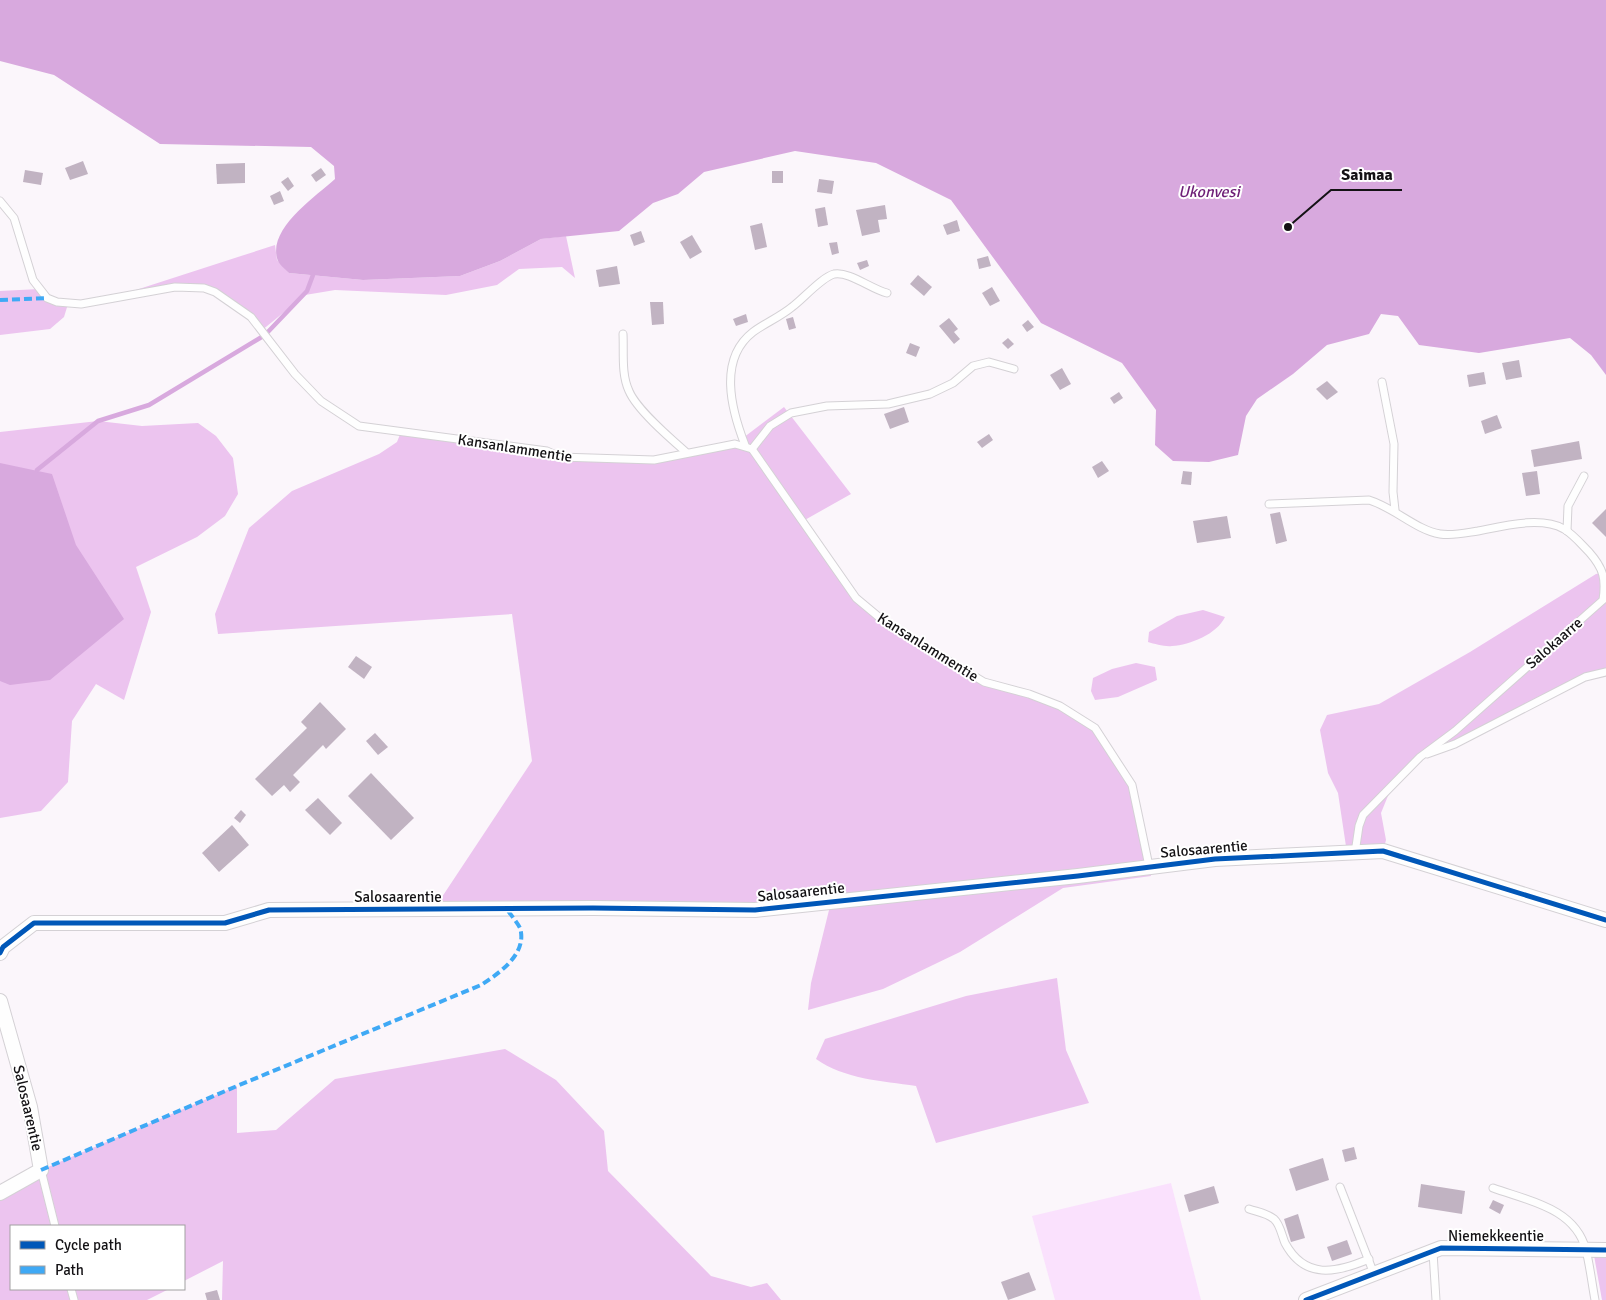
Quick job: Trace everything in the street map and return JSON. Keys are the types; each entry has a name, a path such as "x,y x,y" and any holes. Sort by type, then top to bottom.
{"street":[{"name":"Salosaarentie","path":"0,953 3,946 34,923 225,923 269,910 593,908 755,910 1068,877 1215,859 1384,852 1606,920"},
{"name":"Salosaarentie","path":"0,1001 30,1107 41,1170 0,1193"},
{"name":"Niemekkeentie","path":"1306,1300 1441,1248 1606,1250"}],"lane":[{"name":"Kansanlammentie","path":"0,201 14,218 33,280 47,298 68,304 82,304 175,286 198,287 215,292 251,317 295,374 321,401 359,426 547,451 560,457 654,460 735,444 748,447 856,598 886,623 984,682 1029,694 1060,706 1095,728 1132,785 1149,866"},
{"path":"887,293 864,285 852,276 835,274 827,277 791,308 752,332 736,350 729,375 737,425 748,447 770,426 791,413 827,406 888,404 930,394 952,383 973,366 989,362 1014,369"},
{"path":"623,334 624,375 629,392 666,435 688,453"},
{"path":"1382,382 1394,444 1393,492 1397,511"},
{"path":"1567,531 1568,506 1584,476"},
{"name":"Salokaarre","path":"1268,504 1352,499 1369,500 1397,511 1425,530 1440,534 1456,535 1507,526 1542,523 1567,531 1594,558 1606,577 1603,600 1456,731 1420,757 1363,815 1359,826 1355,853"},
{"path":"1420,757 1456,744 1585,677 1606,672"},
{"path":"41,1170 55,1225"},
{"path":"1340,1187 1374,1274"},
{"path":"1493,1188 1552,1209 1571,1222 1586,1250 1595,1300"},
{"path":"1249,1209 1267,1214 1276,1220 1292,1256 1310,1269 1328,1271 1351,1266 1369,1259"},
{"path":"1432,1252 1436,1300"}],"shaded area":[{"path":"566,236 575,278 562,267 519,269 497,285 446,295 335,290 305,295 261,331 255,323 230,301 210,290 200,287 169,288 105,300 275,245 277,260 289,273 363,280 460,276 500,261 541,239"},
{"path":"39,289 47,298 68,304 64,317 50,329 0,335 0,291"},
{"path":"784,407 851,494 803,521 856,598 886,623 984,682 1029,694 1095,728 1132,785 1151,876 1063,888 960,952 883,989 808,1010 811,983 831,902 434,909 532,761 512,614 218,634 215,614 249,528 292,491 379,454 397,442 401,432 547,451 560,457 654,460 735,444"},
{"path":"98,421 142,426 198,423 216,436 233,458 238,494 225,516 197,537 136,567 151,612 124,700 96,684 72,721 68,782 41,811 0,818 0,432"},
{"path":"1606,572 1606,672 1585,677 1528,708 1420,757 1394,781 1381,813 1386,840 1383,851 1347,853 1338,793 1328,773 1320,730 1327,715 1379,704 1470,652 1596,574"},
{"path":"1203,610 1225,617 1216,629 1202,638 1179,645 1166,646 1148,642 1149,632 1177,616"},
{"path":"1136,663 1155,667 1157,680 1118,697 1095,700 1091,691 1093,678 1112,669"},
{"path":"1057,978 1066,1050 1089,1103 936,1143 916,1086 877,1081 851,1075 827,1066 816,1059 825,1039 966,996"},
{"path":"505,1049 556,1080 604,1131 608,1171 711,1276 751,1287 767,1283 781,1300 222,1300 223,1261 185,1280 185,1225 10,1225 10,1290 167,1290 147,1300 0,1300 0,1193 41,1170 237,1086 237,1133 276,1130 335,1079"},
{"path":"1171,1183 1201,1300 1055,1300 1032,1216"},
{"path":"1593,1250 1606,1250 1606,1300 1602,1300"}],"water":[{"name":"Ukonvesi","path":"0,0 1606,0 1606,375 1591,355 1570,338 1479,353 1419,345 1398,316 1381,314 1369,334 1327,345 1293,374 1257,399 1246,416 1238,455 1209,462 1173,461 1155,445 1156,410 1122,363 1041,323 951,200 876,163 795,151 704,172 678,194 653,203 619,231 541,239 500,261 460,276 363,280 289,273 277,258 276,247 280,236 296,214 335,179 334,166 311,147 160,144 54,75 0,61"},
{"path":"0,463 52,474 76,545 124,619 50,680 10,685 0,681"}],"building":[{"path":"83,161 88,174 70,180 65,168"},
{"path":"245,163 245,183 217,184 216,164"},
{"path":"321,168 326,175 316,182 311,175"},
{"path":"25,170 43,173 41,185 23,182"},
{"path":"772,171 783,171 783,183 772,183"},
{"path":"288,177 294,186 288,191 281,182"},
{"path":"819,179 834,181 832,194 817,192"},
{"path":"280,191 284,201 274,205 270,196"},
{"path":"885,205 887,219 878,220 880,232 862,236 856,210"},
{"path":"825,207 828,225 818,227 815,209"},
{"path":"957,220 960,231 947,235 943,225"},
{"path":"762,223 767,247 755,250 750,226"},
{"path":"641,231 645,242 634,246 630,235"},
{"path":"692,235 702,252 690,259 680,242"},
{"path":"837,242 839,253 832,255 829,243"},
{"path":"988,256 991,266 979,269 977,259"},
{"path":"867,260 869,266 860,270 857,263"},
{"path":"617,266 620,284 599,287 596,270"},
{"path":"918,275 932,287 924,296 910,284"},
{"path":"992,287 1000,301 990,306 982,293"},
{"path":"650,302 663,302 664,324 652,325"},
{"path":"746,314 748,322 736,326 733,319"},
{"path":"793,317 796,328 789,330 786,319"},
{"path":"949,318 958,329 954,332 960,339 954,344 939,326"},
{"path":"1028,320 1034,327 1027,332 1022,325"},
{"path":"1008,338 1014,344 1008,349 1002,343"},
{"path":"910,343 920,347 916,357 906,353"},
{"path":"1519,360 1522,377 1506,380 1502,363"},
{"path":"1062,368 1071,384 1060,390 1050,375"},
{"path":"1484,372 1486,384 1469,387 1467,375"},
{"path":"1327,381 1338,392 1327,400 1316,389"},
{"path":"1119,392 1123,398 1114,404 1110,398"},
{"path":"904,407 909,422 890,429 884,414"},
{"path":"1497,415 1502,428 1485,434 1481,421"},
{"path":"989,434 993,440 982,448 977,442"},
{"path":"1579,441 1582,459 1534,467 1531,450"},
{"path":"1102,461 1109,471 1098,478 1092,467"},
{"path":"1183,471 1192,472 1191,485 1181,484"},
{"path":"1537,471 1540,494 1526,496 1522,473"},
{"path":"1606,509 1606,537 1592,523"},
{"path":"1280,512 1287,541 1276,544 1270,514"},
{"path":"1227,516 1231,538 1197,543 1193,521"},
{"path":"356,656 372,667 364,679 348,667"},
{"path":"320,702 346,729 326,749 323,745 293,775 300,782 290,792 284,785 272,796 255,779 307,728 301,722"},
{"path":"375,733 388,747 378,755 366,741"},
{"path":"371,773 414,818 391,840 348,796"},
{"path":"318,798 342,823 330,835 305,810"},
{"path":"241,810 246,815 240,823 234,818"},
{"path":"232,825 249,845 219,872 202,853"},
{"path":"1354,1147 1357,1159 1345,1162 1342,1150"},
{"path":"1323,1158 1329,1180 1296,1191 1289,1169"},
{"path":"1421,1184 1465,1191 1462,1214 1418,1207"},
{"path":"1214,1186 1219,1203 1189,1212 1184,1195"},
{"path":"1493,1200 1504,1205 1500,1214 1489,1208"},
{"path":"1298,1214 1305,1238 1291,1242 1284,1219"},
{"path":"1347,1240 1352,1254 1332,1261 1327,1247"},
{"path":"1029,1272 1036,1290 1008,1300 1001,1282"},
{"path":"217,1290 220,1300 207,1300 205,1293"}],"waterway":[{"path":"37,470 98,421 149,405 265,335 307,291 313,275"}],"marked path":[{"path":"0,300 47,298"},
{"path":"41,1170 481,985 503,969 516,955 520,946 520,928 507,909"}],"cycle path":[{"path":"0,953 3,947 34,923 225,923 269,910 593,908 755,910 1078,876 1215,859 1383,851 1606,920"},
{"path":"1306,1300 1441,1248 1606,1250"}],"place":[{"name":"Saimaa","path":"1288,227"}]}
